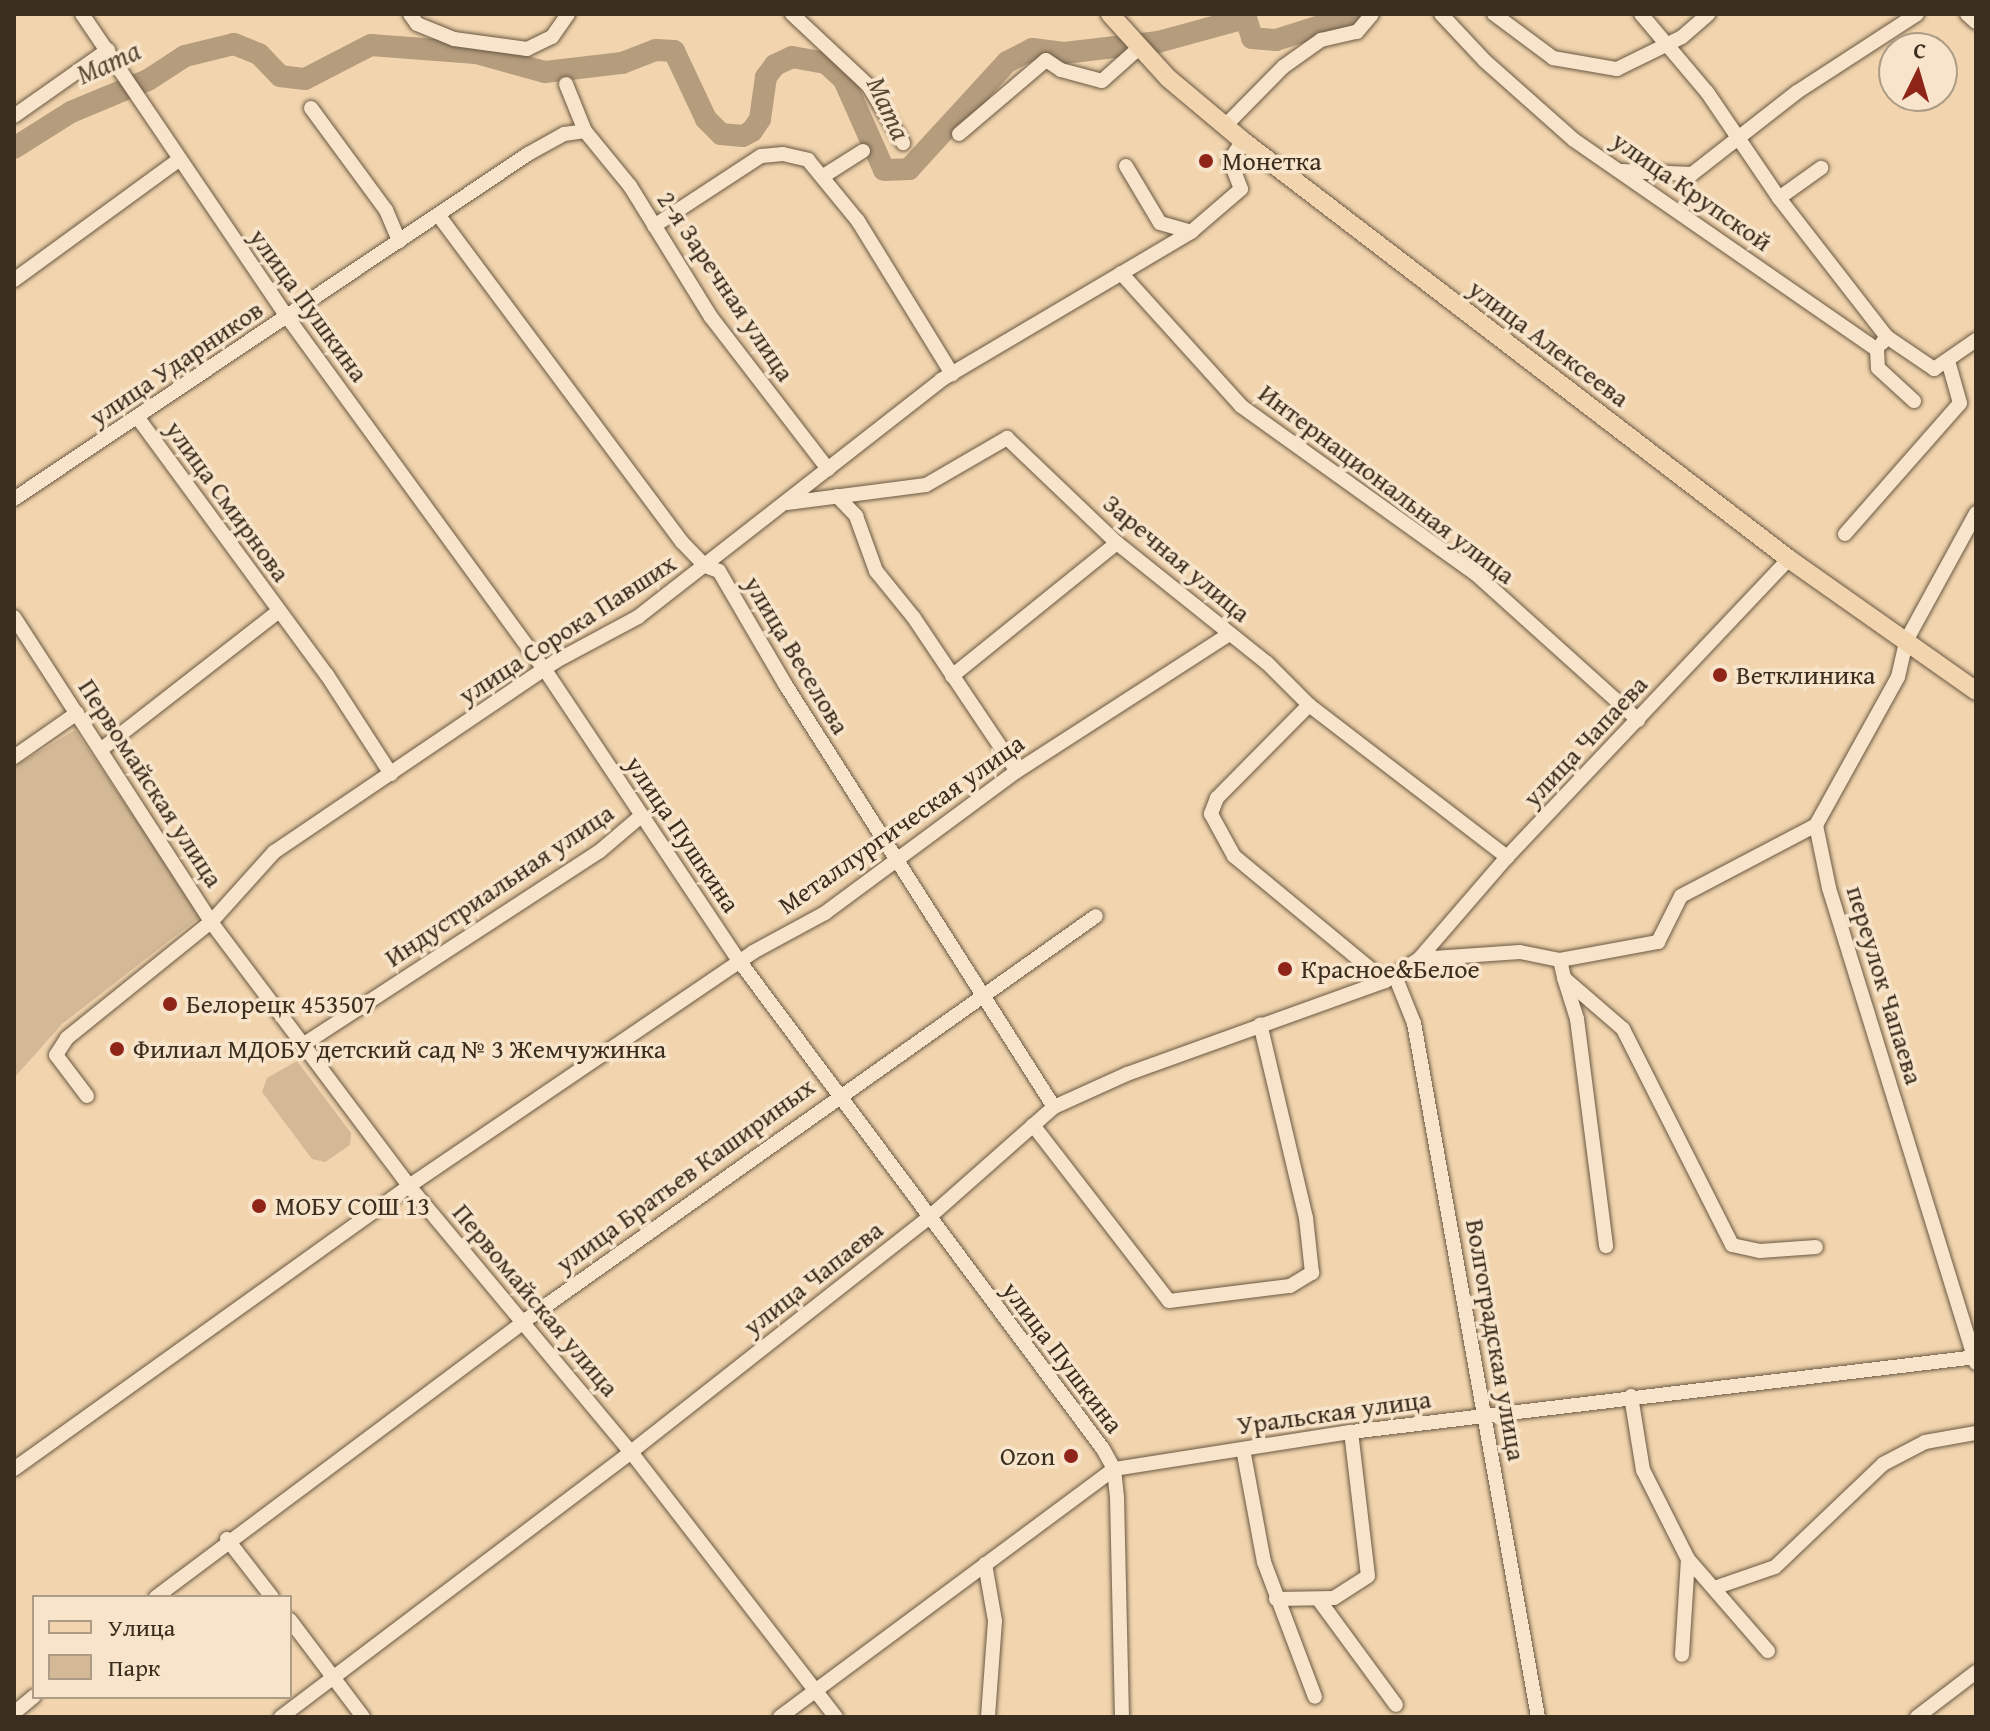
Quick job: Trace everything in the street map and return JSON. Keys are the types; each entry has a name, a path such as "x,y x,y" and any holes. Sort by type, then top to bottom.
{"main road":[{"name":"улица Алексеева","path":"1110,14 1143,51 1243,141 1789,559 1976,691"}],"street":[{"name":"улица Пушкина","path":"82,14 177,161 545,670 740,962 927,1219 1091,1428 1114,1469 1122,1717"},
{"path":"410,14 417,24 454,39 527,49 552,37 568,14"},
{"path":"792,14 868,85 903,143"},
{"path":"1225,126 1283,67 1321,40 1357,32 1372,14"},
{"name":"улица Крупской","path":"1441,14 1485,61 1574,140 1620,171 1664,207 1877,350 1878,368 1914,401"},
{"path":"1494,14 1553,58 1594,68 1617,69 1667,45 1708,14"},
{"path":"1641,14 1707,92 1735,139 1887,337 1934,369 1976,340"},
{"path":"1620,171 1692,174 1797,92 1917,14"},
{"path":"1967,14 1976,22"},
{"path":"14,116 108,50"},
{"path":"959,134 1046,60 1061,70 1102,81 1143,51"},
{"name":"2-я Заречная улица","path":"566,84 585,131 630,186 711,317 828,469"},
{"path":"311,108 386,210 399,241"},
{"name":"улица Ударников","path":"14,499 564,134 585,131"},
{"name":"улица Сорока Павших","path":"87,1096 56,1055 67,1038 211,922 274,852 545,670 638,617 952,374 1191,232 1241,189 1230,160 1243,141"},
{"path":"825,175 863,151"},
{"path":"654,226 761,156 783,154 808,160 825,175 952,374"},
{"path":"14,280 177,161"},
{"path":"1126,166 1160,223 1191,232"},
{"path":"1779,198 1821,168"},
{"name":"улица Веселова","path":"439,216 682,542 705,566 719,571 894,857 1054,1107"},
{"name":"Интернациональная улица","path":"1121,273 1241,406 1477,575 1638,720"},
{"path":"1877,350 1887,337"},
{"path":"1845,534 1960,403 1948,361"},
{"name":"улица Смирнова","path":"138,418 327,675 391,774"},
{"name":"Заречная улица","path":"783,504 835,495 867,496 926,485 1007,438 1117,543 1228,635 1267,663 1309,705 1507,857"},
{"path":"835,495 848,502 876,571 1017,771"},
{"path":"1419,959 1520,952 1560,960 1658,942 1681,896 1816,825 1898,677 1906,641 1976,513"},
{"path":"952,676 1117,543"},
{"name":"улица Чапаева","path":"281,1717 631,1452 927,1219 1054,1107 1260,1024 1390,978 1419,959 1507,857 1789,559"},
{"name":"улица Смирнова","path":"103,748 278,612"},
{"name":"Первомайская улица","path":"14,617 103,748 211,922 409,1186 631,1452 836,1717"},
{"name":"Металлургическая улица","path":"14,1469 409,1186 740,962 825,913 894,857 1017,771 1228,635"},
{"path":"1309,705 1217,798 1211,814 1234,856 1390,978"},
{"path":"14,757 77,713"},
{"name":"Индустриальная улица","path":"304,1044 600,851 641,816"},
{"name":"переулок Чапаева","path":"1816,825 1829,888 1975,1359"},
{"name":"улица Братьев Кашириных","path":"158,1595 227,1539 523,1322 980,994 1096,916"},
{"path":"1560,960 1577,1019 1606,1246"},
{"name":"Волгоградская улица","path":"1390,978 1414,1023 1538,1717"},
{"path":"1564,978 1623,1029 1732,1245 1760,1251 1816,1247"},
{"path":"1033,1125 1169,1301 1290,1286 1312,1273 1306,1218 1260,1024"},
{"name":"Уральская улица","path":"780,1717 1114,1469 1486,1414 1975,1359"},
{"path":"1631,1396 1643,1470 1688,1559 1717,1587 1768,1651"},
{"path":"1276,1599 1319,1600 1348,1592 1368,1576 1370,1566 1351,1432"},
{"path":"1717,1587 1775,1567 1883,1464 1925,1442 1976,1433"},
{"path":"1243,1449 1264,1562 1315,1697"},
{"path":"227,1539 270,1595"},
{"path":"1682,1655 1688,1559"},
{"path":"985,1564 995,1621 988,1717"},
{"path":"1319,1600 1396,1705"},
{"path":"292,1623 363,1717"},
{"path":"1917,1717 1976,1672"},
{"path":"14,1713 32,1698"}],"green space":[{"path":"75,730 201,916 62,1024 14,1078 14,767"},
{"path":"297,1061 351,1133 350,1145 325,1162 312,1159 262,1092 267,1078"}],"waterway":[{"name":"Мата","path":"14,148 71,112 148,80 185,56 234,44 259,54 280,76 305,79 371,45 476,53 545,72 622,63 656,50 674,51 706,119 721,134 743,136 752,131 760,119 766,77 775,65 792,57 826,63 844,80 884,170 909,169 1007,62 1032,49 1064,53 1158,42 1246,18 1252,38 1276,40 1358,14"}],"place":[{"name":"Монетка","path":"1206,161"},
{"name":"Ветклиника","path":"1720,675"},
{"name":"Красное&Белое","path":"1285,969"},
{"name":"Белорецк 453507","path":"170,1004"},
{"name":"Филиал МДОБУ детский сад № 3 Жемчужинка","path":"117,1049"},
{"name":"МОБУ СОШ 13","path":"259,1206"},
{"name":"Ozon","path":"1071,1456"}]}
